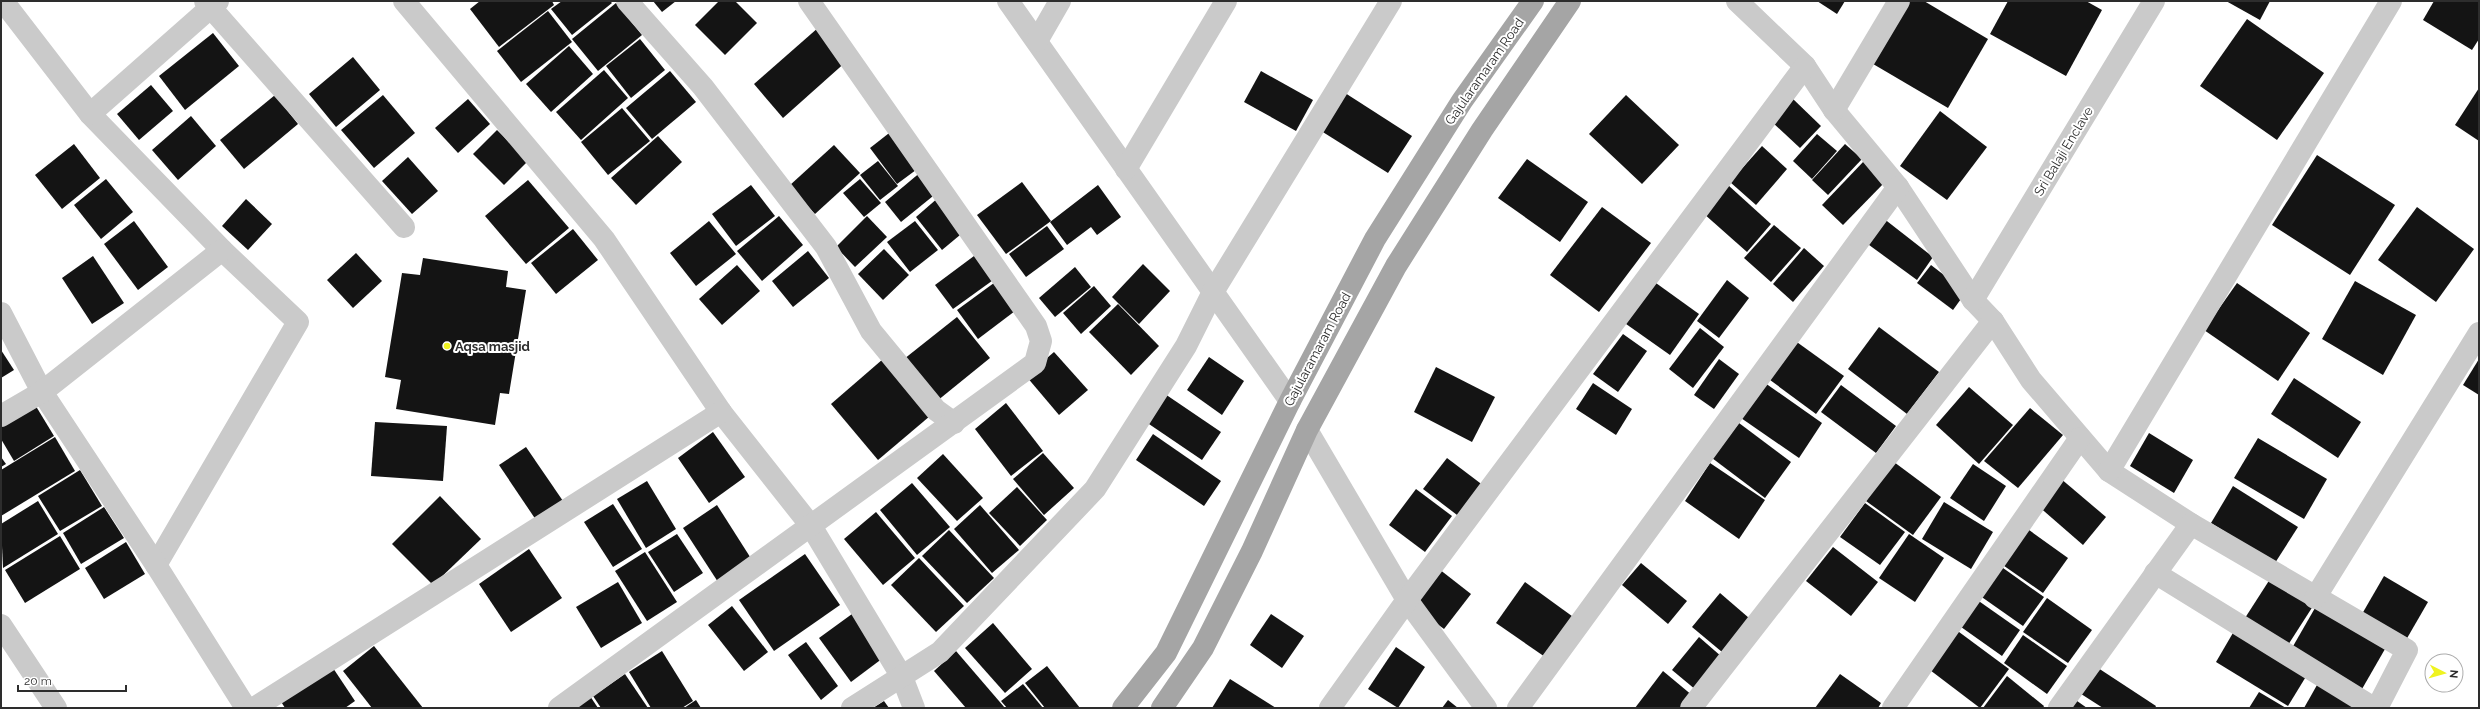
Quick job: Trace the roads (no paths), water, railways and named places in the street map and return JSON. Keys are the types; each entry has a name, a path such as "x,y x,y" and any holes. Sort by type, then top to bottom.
{"main road":[{"name":"Gajularamaram Road","path":"1123,708 1166,653 1290,401 1375,239 1462,101 1533,1"},
{"path":"1162,708 1203,648 1252,551 1307,430 1396,266 1482,130 1570,1"}],"street":[{"path":"3,1 90,114 222,250 298,322 156,565"},
{"path":"404,1 604,239 721,412 811,526 902,677 914,708"},
{"path":"627,1 703,88 826,246 871,331 936,410 954,423"},
{"path":"560,708 1035,363 1041,341 1036,326 808,1"},
{"path":"1008,1 1290,401"},
{"path":"1037,42 1060,1"},
{"path":"1126,169 1226,1"},
{"path":"852,708 940,652 1094,489 1186,346 1213,292 1391,1"},
{"path":"1737,1 1805,66 1834,110 1898,187 1973,300 1993,321 2031,380 2109,471 2191,524 2315,598 2407,650 2377,708"},
{"path":"1834,110 1899,1"},
{"name":"Sri Balaji Enclave","path":"1973,300 2154,1"},
{"path":"2109,471 2391,1"},
{"path":"90,114 211,3 404,227"},
{"path":"1330,708 1407,600 1805,66"},
{"path":"1518,708 1898,187"},
{"path":"1,416 42,392 222,250"},
{"path":"1,313 42,392 156,565 246,708"},
{"path":"1691,708 1993,321"},
{"path":"2315,598 2479,333"},
{"path":"254,708 721,412"},
{"path":"1307,430 1407,600 1486,708"},
{"path":"1893,708 2080,438"},
{"path":"2059,708 2191,524"},
{"path":"2156,573 2374,708"},
{"path":"1,625 56,708"}],"place":[{"name":"Aqsa masjid","path":"447,346"}]}
